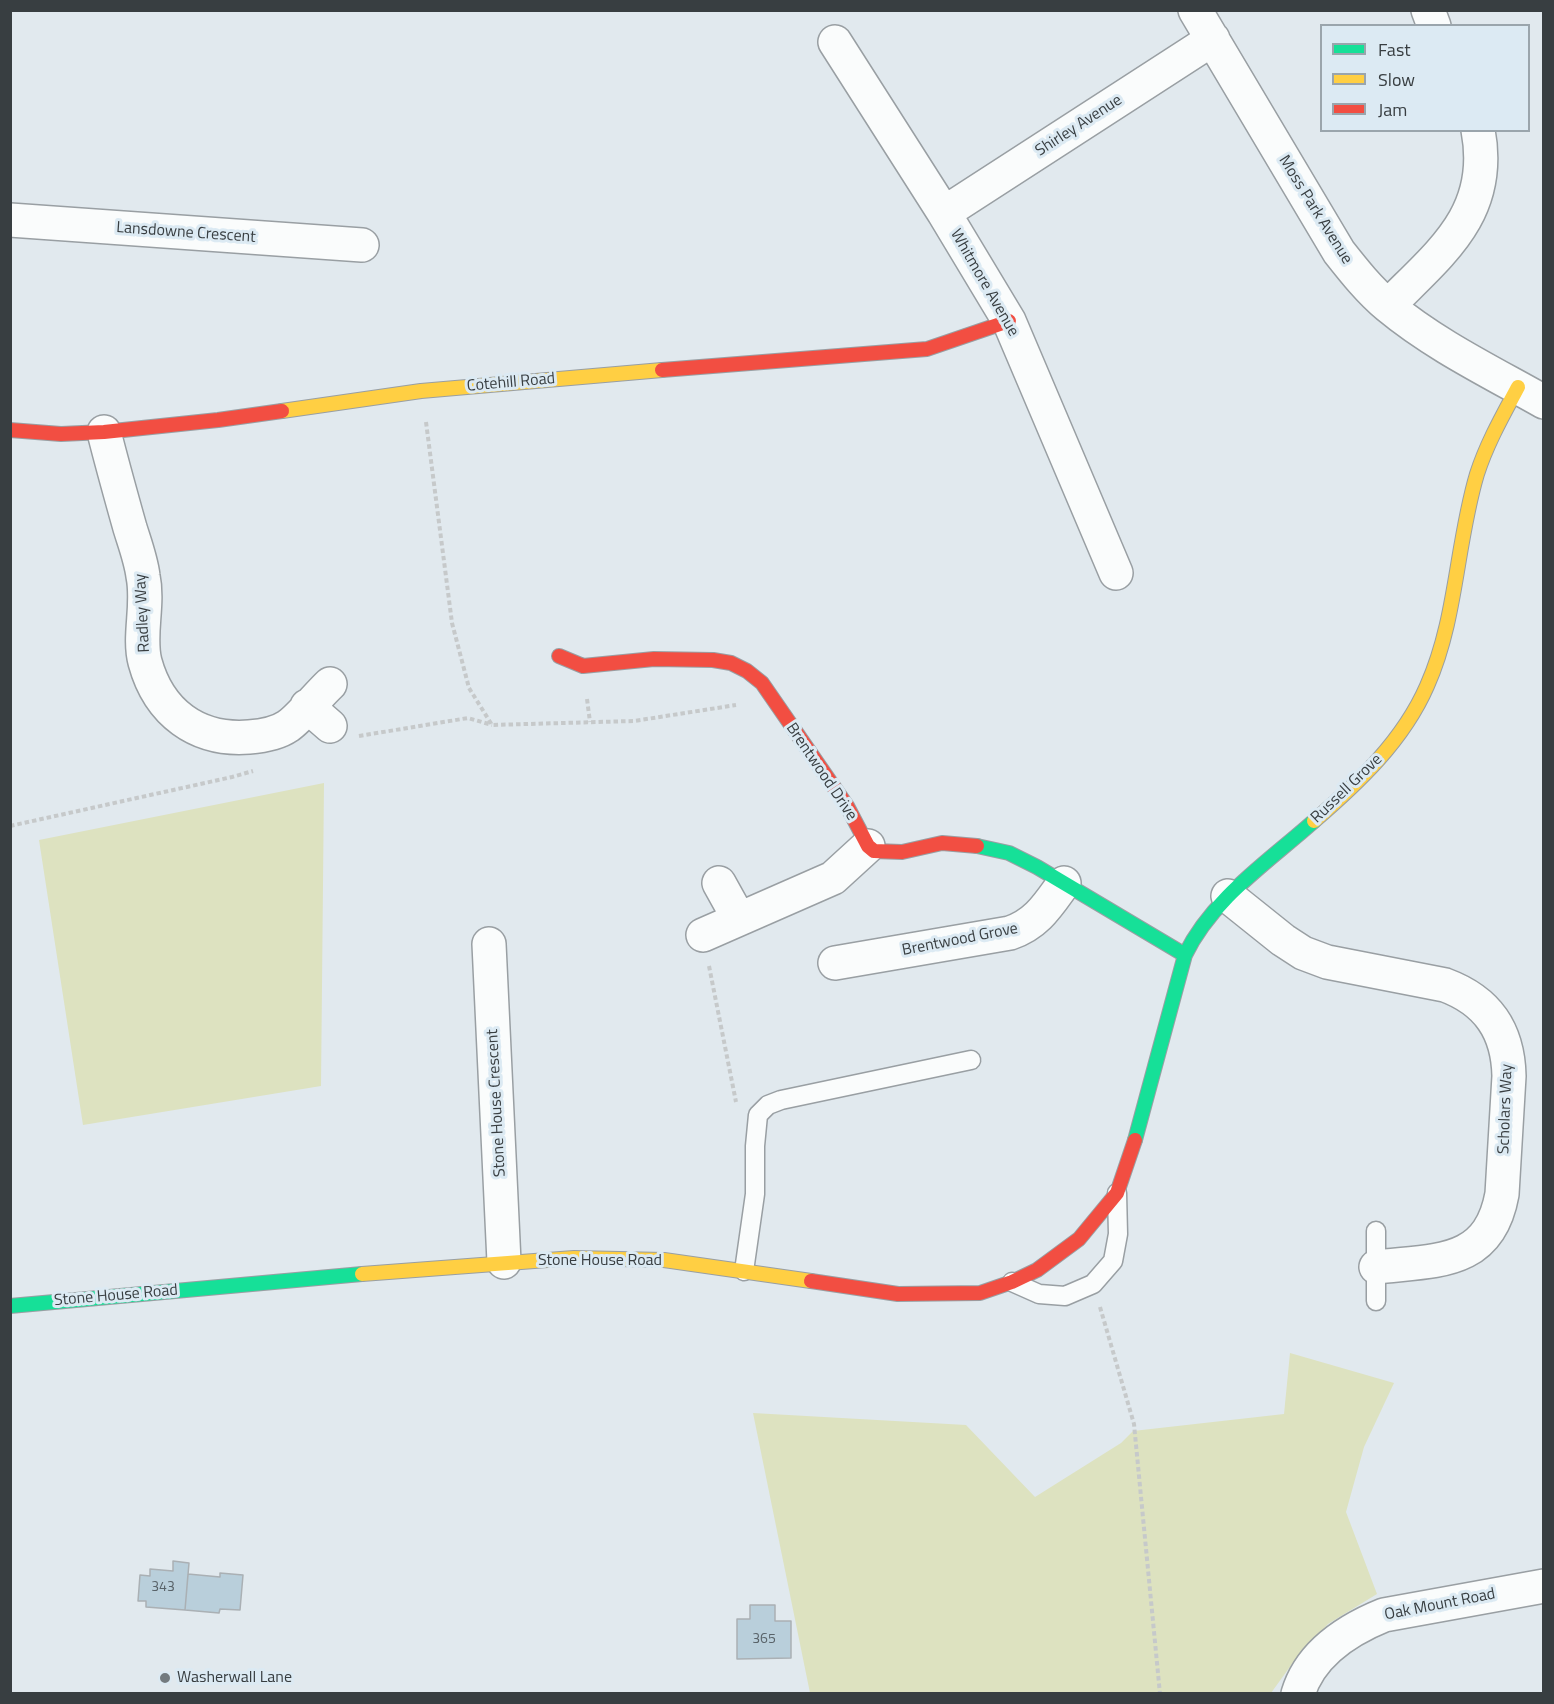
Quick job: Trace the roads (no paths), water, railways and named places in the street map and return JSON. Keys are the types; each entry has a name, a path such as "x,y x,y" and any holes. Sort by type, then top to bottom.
{"street":[{"name":"Moss Park Avenue","path":"1195,10 1339,252 1360,280 1388,306 1446,347 1531,395"},
{"name":"Shirley Avenue","path":"944,213 1213,39"},
{"name":"Whitmore Avenue","path":"835,42 944,213 1009,321 1116,573"},
{"path":"1388,306 1457,233 1469,213 1477,191 1481,168 1478,132"},
{"name":"Lansdowne Crescent","path":"10,220 362,246"},
{"name":"Cotehill Road","path":"10,430 61,434 104,432 218,420 421,391 927,349 1009,321"},
{"name":"Russell Grove","path":"1130,1159 1185,955 1192,938 1228,896 1364,774 1398,736 1414,711 1445,638 1474,484 1492,437 1531,395"},
{"name":"Radley Way","path":"104,432 144,577 144,659 150,679 160,698 171,711 200,731 239,738 256,737 289,726 322,705"},
{"name":"Brentwood Drive","path":"575,666 654,659 713,660 731,663 747,671 762,683 847,806 868,846"},
{"path":"704,935 833,878 868,846 874,851 902,852 942,843 986,847 1009,853 1064,882 1185,955"},
{"name":"Brentwood Grove","path":"836,963 1021,930 1038,918 1064,882"},
{"path":"719,883 739,919"},
{"name":"Scholars Way","path":"1228,896 1303,953 1327,962 1445,985 1462,991 1489,1014 1505,1044 1509,1077 1502,1194 1499,1211 1492,1228 1481,1241 1455,1256 1376,1267"},
{"name":"Stone House Crescent","path":"489,944 504,1262"},
{"name":"Stone House Road","path":"10,1306 504,1262 574,1258 664,1260 898,1293 981,1293 1012,1282 1044,1265 1079,1239 1117,1193 1130,1159"},
{"name":"Oak Mount Road","path":"1298,1694 1302,1681 1328,1647 1363,1623 1384,1615 1544,1586"}],"lane":[{"path":"744,1271 755,1194 755,1146 758,1115 768,1105 781,1100 971,1060"},
{"path":"1012,1282 1039,1294 1065,1296 1093,1284 1113,1261 1118,1234 1117,1193"},
{"path":"1376,1231 1376,1301"}],"place":[{"name":"Washerwall Lane","path":"165,1678"}]}
